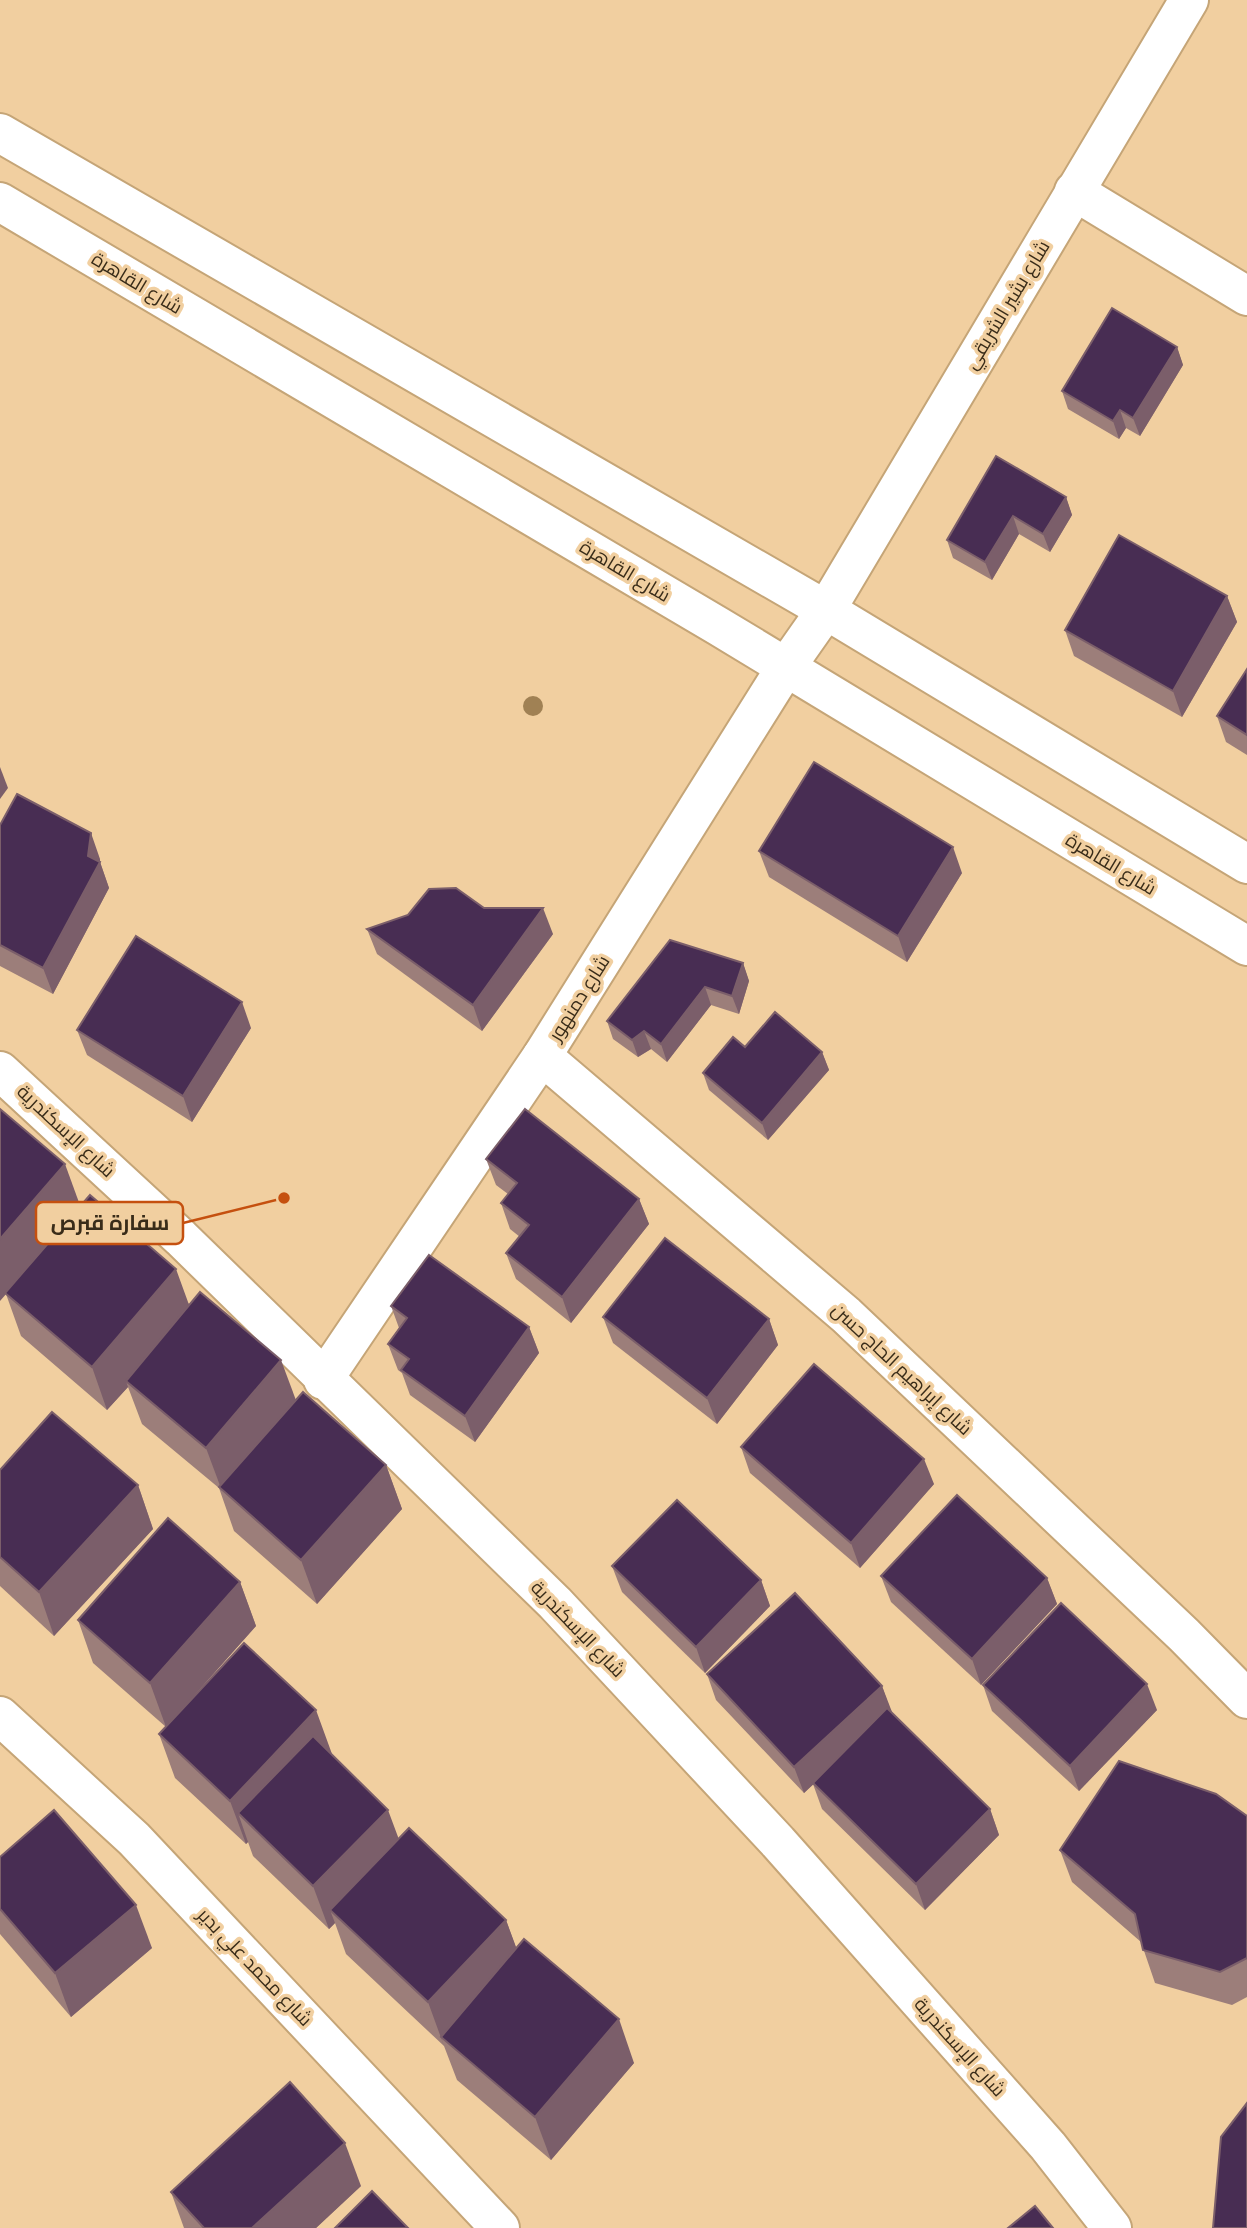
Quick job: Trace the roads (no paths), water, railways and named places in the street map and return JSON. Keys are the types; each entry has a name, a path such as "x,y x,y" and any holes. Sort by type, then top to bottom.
{"street":[{"name":"شارع بشير الشريقي","path":"826,610 1189,0"},
{"path":"0,133 826,610 1247,864"},
{"path":"1074,191 1247,296"},
{"name":"شارع القاهرة","path":"0,202 786,667 1247,946"},
{"name":"شارع دمنهور","path":"323,1380 542,1056 786,667 826,610"},
{"name":"شارع إبراهيم الحاج حسن","path":"542,1056 846,1315 1184,1634 1247,1699"},
{"name":"شارع الإسكندرية","path":"0,1071 181,1238 323,1380 555,1603 760,1822 1048,2146 1112,2228"},
{"name":"شارع محمد علي بدير","path":"0,1716 134,1839 500,2228"}],"place":[{"name":"سفارة قبرص","path":"284,1198"}]}
